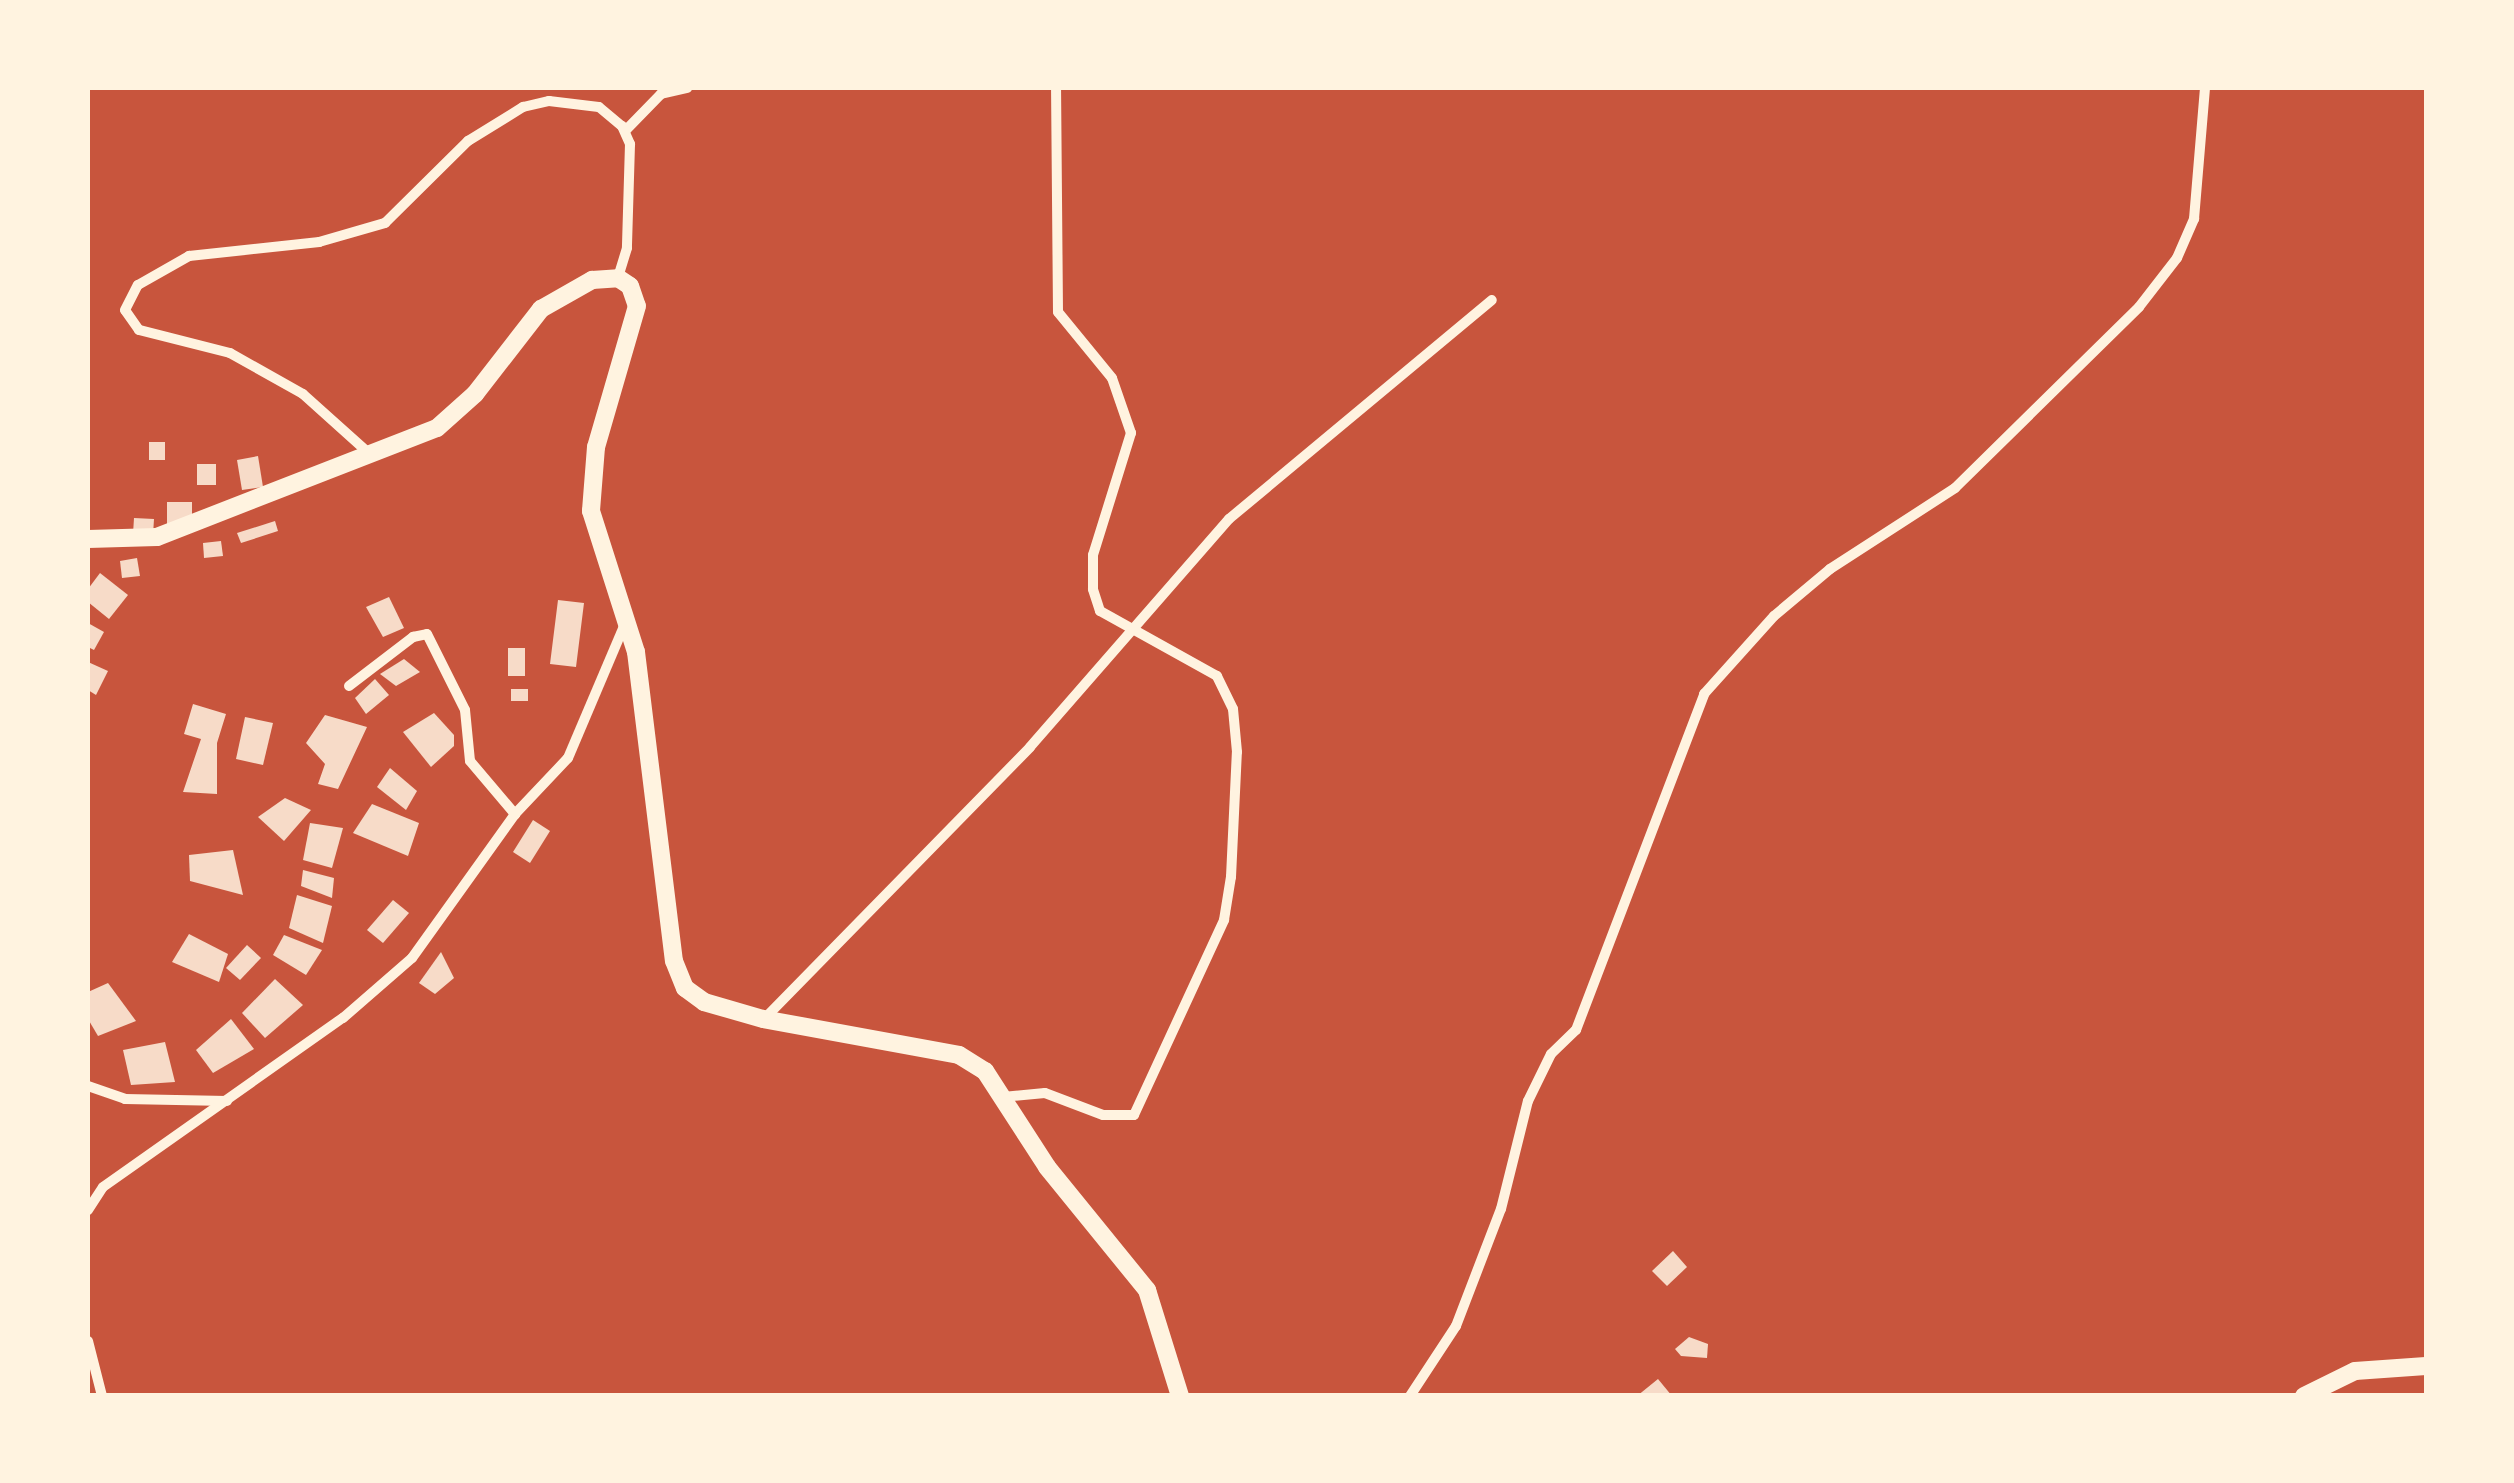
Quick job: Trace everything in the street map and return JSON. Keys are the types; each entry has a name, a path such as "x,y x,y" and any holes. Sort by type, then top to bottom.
{"street":[{"path":"624,130 660,94 687,88"},
{"path":"1002,1098 1045,1093 1103,1115 1134,1115 1224,920 1238,752 1233,709 1217,676 1100,611 1093,589 1093,555 1131,433 1112,378 1058,312 1056,88"},
{"path":"1410,1396 1456,1326 1501,1209 1528,1101 1551,1054 1576,1030 1704,694 1774,616 1830,569 1955,488 2139,307 2177,258 2194,219 2205,88"},
{"path":"372,457 303,394 230,353 139,330 124,310 138,285 189,256 319,242 385,223 468,140 522,108 580,101 599,107 624,130 631,174 627,248 618,278"},
{"path":"88,539 157,537 372,457 456,415 541,309 592,280 618,278 636,293 638,306 596,448 590,496 636,652 674,961 685,988 704,1002 764,1019 959,1055 984,1072 1058,1180 1146,1290 1180,1396"},
{"path":"764,1019 1030,747 1107,664 1128,629 1229,519 1492,300"},
{"path":"88,1210 103,1187 228,1101 412,958 516,814 568,758 626,623"},
{"path":"349,686 413,637 427,634 466,710 470,761 516,814"},
{"path":"88,1086 124,1099 228,1101"},
{"path":"88,1341 102,1396"},
{"path":"2304,1396 2355,1371 2426,1366"}],"building":[{"path":"149,442 165,442 165,460 149,460"},
{"path":"258,456 263,487 242,490 237,460"},
{"path":"197,464 216,464 216,485 197,485"},
{"path":"167,502 192,502 192,524 167,524"},
{"path":"134,518 154,519 153,535 133,534"},
{"path":"275,521 278,531 241,543 237,533"},
{"path":"221,541 223,556 204,558 203,543"},
{"path":"137,558 140,576 122,578 120,561"},
{"path":"100,573 128,595 109,619 88,602 88,589"},
{"path":"389,597 404,628 383,637 366,607"},
{"path":"558,600 584,603 576,667 550,664"},
{"path":"88,623 104,632 94,650 88,647"},
{"path":"508,648 525,648 525,676 508,676"},
{"path":"404,659 420,672 396,686 380,674"},
{"path":"88,662 108,671 96,695 88,690"},
{"path":"375,679 389,695 366,714 355,698"},
{"path":"511,689 528,689 528,701 511,701"},
{"path":"193,704 226,714 217,743 217,794 183,792 201,739 184,734"},
{"path":"434,713 454,735 454,746 431,767 403,732"},
{"path":"325,715 367,727 338,789 318,784 325,764 306,743"},
{"path":"245,717 273,723 263,765 236,759"},
{"path":"390,768 417,791 406,810 377,787"},
{"path":"285,798 311,810 284,841 258,817"},
{"path":"372,804 419,823 408,856 353,833"},
{"path":"533,820 550,831 530,863 513,852"},
{"path":"310,823 343,828 332,868 303,860"},
{"path":"233,850 243,895 190,881 189,855"},
{"path":"303,870 334,878 332,898 301,886"},
{"path":"297,895 332,906 323,943 289,928"},
{"path":"393,900 409,913 383,943 367,930"},
{"path":"189,934 228,954 219,982 172,962"},
{"path":"284,935 322,950 306,975 273,955"},
{"path":"247,945 261,958 240,980 226,968"},
{"path":"441,952 454,978 435,994 419,983"},
{"path":"275,979 303,1005 265,1038 242,1013"},
{"path":"108,983 136,1021 98,1036 88,1019 88,992"},
{"path":"231,1019 254,1049 213,1073 196,1050"},
{"path":"165,1042 175,1082 131,1085 123,1050"},
{"path":"1673,1251 1687,1267 1667,1286 1652,1271"},
{"path":"1689,1337 1708,1344 1707,1358 1681,1356 1675,1349"},
{"path":"1658,1379 1672,1396 1637,1396"}]}
